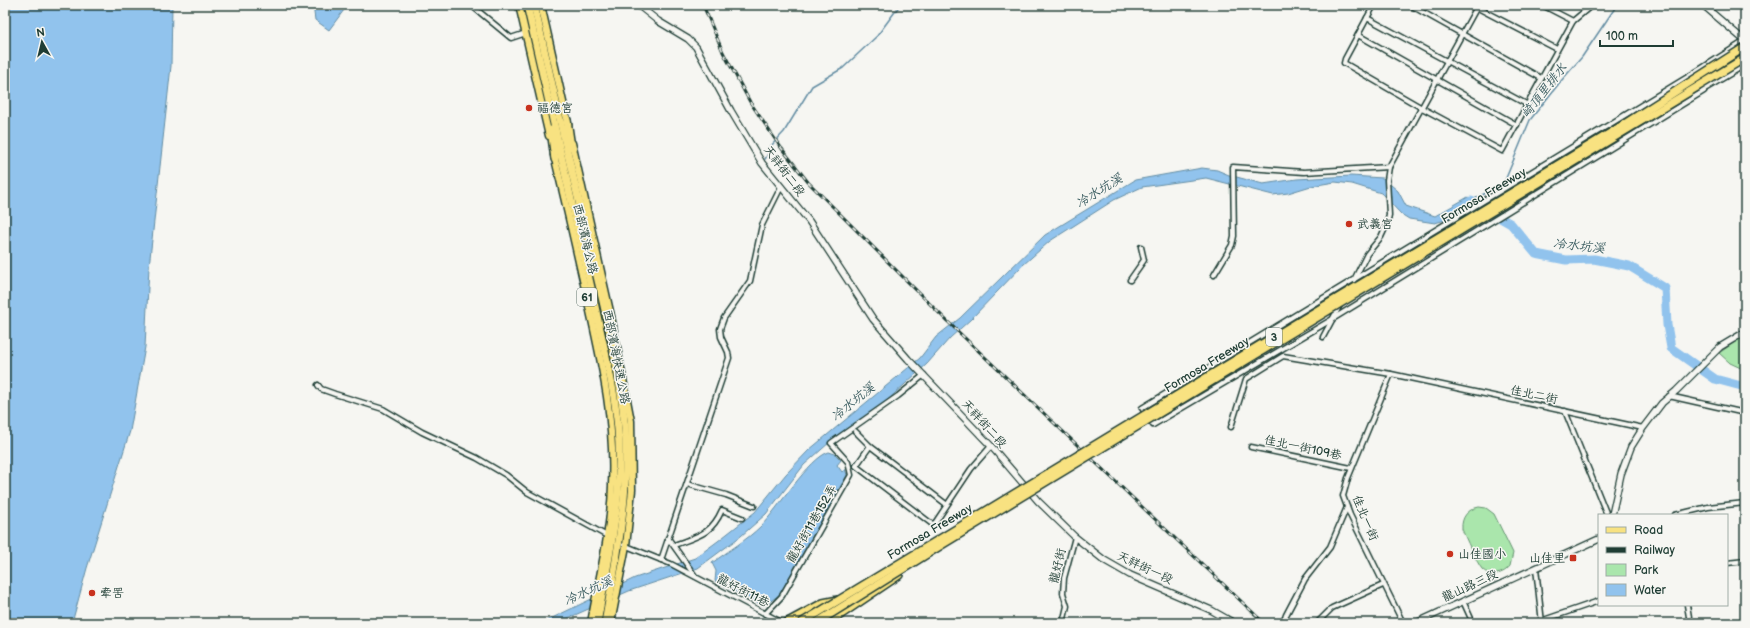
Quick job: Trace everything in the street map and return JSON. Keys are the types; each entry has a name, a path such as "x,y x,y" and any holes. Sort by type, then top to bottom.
{"highway":[{"name":"西部濱海快速公路","path":"527,5 544,86 577,225 609,374 618,428 619,469 603,585 594,620"},
{"name":"西部濱海快速公路","path":"534,5 618,372 625,429 626,468 619,542 605,623"},
{"name":"Formosa Freeway","path":"801,623 1612,132 1745,47"},
{"name":"Formosa Freeway","path":"816,623 943,544 1745,58"},
{"path":"544,86 555,159"},
{"path":"567,120 580,206"},
{"path":"828,623 943,544"},
{"path":"784,623 823,603 840,599"}],"main road":[{"name":"西部濱海公路","path":"519,5 600,355 609,401 613,450 609,538 597,592 594,620"},
{"name":"西部濱海公路","path":"541,5 611,316 631,421 632,490 626,546 611,623"}],"street":[{"path":"471,5 511,38 526,32"},
{"name":"天祥街二段","path":"638,5 658,21 688,39 696,47 731,111 762,163 810,221 824,241 858,298 873,319 908,359 991,446 1038,501"},
{"path":"1374,5 1344,63 1422,108 1502,151 1573,21 1592,5"},
{"path":"1410,5 1541,78"},
{"path":"1472,5 1478,6 1557,49"},
{"path":"1542,5 1573,21"},
{"path":"1703,5 1745,41 1142,408 1153,425 1382,289 1745,65"},
{"path":"1323,337 1368,254 1381,237 1387,224 1389,215 1387,180 1389,167 1478,6"},
{"path":"1367,18 1528,105"},
{"path":"1358,35 1517,125"},
{"path":"1691,75 1704,91"},
{"path":"1550,160 1563,178"},
{"path":"1214,275 1232,245 1234,236 1233,167 1304,172 1389,167"},
{"path":"661,560 729,358 728,352 721,337 720,329 724,318 750,281 762,225 781,187"},
{"path":"1462,214 1474,232"},
{"path":"1130,280 1144,260 1141,246"},
{"path":"1369,271 1382,289"},
{"path":"1612,514 1618,486 1631,446 1643,428 1662,403 1720,347 1745,332"},
{"path":"1267,333 1279,351"},
{"name":"佳北二街","path":"1231,427 1246,379 1283,356 1390,374 1565,411 1607,514"},
{"path":"1201,373 1213,390"},
{"name":"龍好街11巷152弄","path":"765,614 782,596 851,475 848,462 831,443 898,396 922,374"},
{"name":"佳北一街","path":"1390,374 1351,468 1343,496 1383,585 1403,623"},
{"name":"龍好街11巷","path":"318,385 321,389 383,409 422,432 477,458 506,475 527,492 609,538 693,574 713,588 784,623"},
{"path":"1669,396 1745,413"},
{"path":"1565,411 1643,428"},
{"path":"855,431 870,446 946,504"},
{"path":"870,446 856,466 932,524 935,523 946,504 971,469 991,446"},
{"name":"佳北一街109巷","path":"1251,447 1351,468"},
{"path":"687,484 726,495 754,506"},
{"name":"天祥街一段","path":"1038,501 1076,537 1104,560 1130,575 1195,602 1234,623"},
{"path":"1679,514 1708,507 1745,503"},
{"path":"1283,623 1286,614 1305,579 1330,547 1347,507"},
{"path":"674,545 702,535 716,524 722,510 742,518"},
{"name":"龍好街","path":"1063,623 1066,606 1063,593 1064,578 1076,537"},
{"path":"668,538 684,558 693,574"},
{"name":"龍山路三段","path":"1416,623 1598,539"},
{"path":"1728,563 1745,561"},
{"path":"1536,568 1542,622"},
{"path":"1317,623 1332,608 1383,585"},
{"path":"1535,623 1542,622 1598,601"},
{"path":"1463,602 1473,623"},
{"path":"1687,606 1690,623"}],"green space":[{"path":"1745,335 1745,370 1730,363 1719,353"},
{"path":"1479,507 1486,508 1494,514 1513,553 1510,566 1501,573 1493,574 1482,569 1468,544 1462,529 1466,514"}],"water":[{"path":"5,5 172,5 171,66 149,267 145,347 130,431 87,568 72,623 5,623"},
{"path":"313,5 336,5 344,10 329,30 315,20"},
{"path":"1202,168 1217,170 1229,175 1263,184 1297,179 1351,176 1383,178 1398,191 1406,206 1435,216 1468,197 1477,203 1445,220 1435,223 1409,219 1401,214 1381,193 1352,184 1335,182 1273,195 1206,178 1142,187 1114,200 1050,241 1023,265 971,319 950,338 927,364 882,405 830,442 804,465 766,514 741,536 698,568 629,591 557,623 540,623 635,578 695,558 755,512 786,474 809,450 920,358 936,337 960,318 1045,235 1135,180"},
{"path":"829,452 835,454 841,460 837,465 842,472 845,469 847,475 779,595 764,606 715,581 716,571 712,563 756,531 812,464 821,456"}],"waterway":[{"path":"765,159 769,148 784,132 812,86 843,68 877,36 900,5"},
{"name":"崎頂里排水","path":"1473,200 1504,183 1530,120 1582,57 1617,5"},
{"name":"冷水坑溪","path":"1470,202 1471,201 1511,224 1536,254 1566,260 1594,259 1629,266 1665,288 1667,325 1671,348 1715,379 1745,387"}],"railway":[{"path":"703,5 723,52 750,102 779,145 808,182 947,321 1264,623"}],"place":[{"name":"福德宮","path":"529,108"},
{"name":"武義宮","path":"1349,224"},
{"name":"山佳國小","path":"1450,554"},
{"name":"山佳里","path":"1573,558"},
{"name":"牽罟","path":"92,593"}]}
